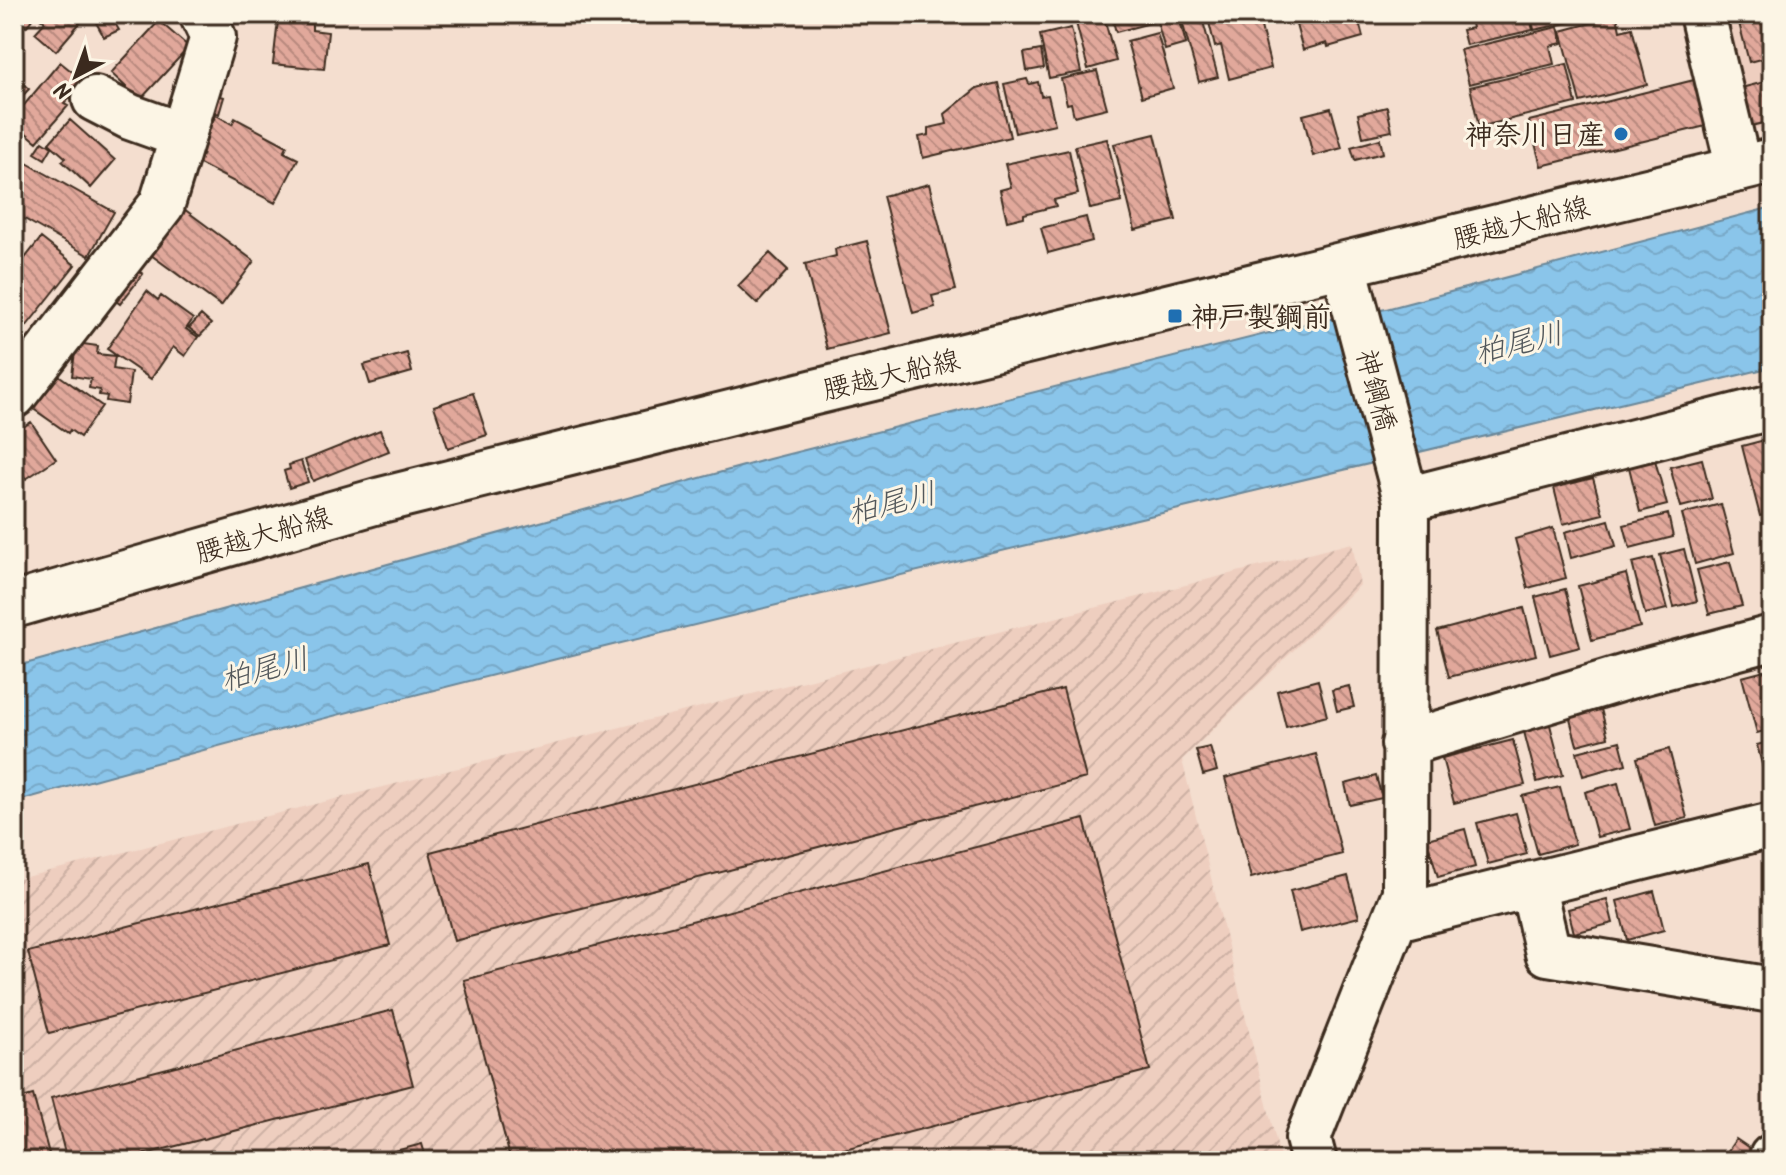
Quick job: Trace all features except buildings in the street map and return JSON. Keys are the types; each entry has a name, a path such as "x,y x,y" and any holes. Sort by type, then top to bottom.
{"street":[{"path":"14,395 162,204 213,37 202,14"},
{"path":"1702,14 1756,165"},
{"path":"95,99 130,117 183,136"},
{"name":"腰越大船線","path":"14,605 381,500 815,392 1349,283 1756,165"},
{"name":"神鋼橋","path":"1314,1161 1308,1138 1405,893 1404,490 1349,283"},
{"path":"1404,490 1772,407"},
{"path":"1404,744 1629,676 1772,638"},
{"path":"1397,918 1772,825"},
{"path":"1532,884 1548,953 1772,990"}],"shaded area":[{"path":"1709,14 1772,14 1772,125 1740,133"},
{"path":"1352,543 1360,585 1182,760 1281,1161 14,1161 14,880"}],"water":[{"name":"柏尾川","path":"1772,207 1772,367 671,631 232,742 14,802 14,667 769,459 1309,323 1386,309"}],"place":[{"name":"神奈川日産","path":"1621,134"},
{"name":"神戸製鋼前","path":"1175,316"}]}
